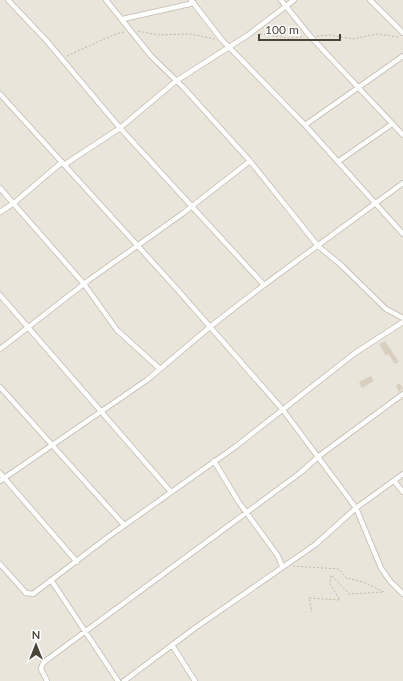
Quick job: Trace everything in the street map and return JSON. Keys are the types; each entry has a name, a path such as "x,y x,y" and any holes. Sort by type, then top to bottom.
{"street":[{"path":"8,0 61,58 120,128 264,286"},
{"path":"106,0 123,19 130,31 250,160 318,246 341,265 386,309 403,318"},
{"path":"281,0 310,36 358,89 403,135"},
{"path":"0,212 14,203 63,164 120,128 176,81 228,46 248,35 294,0"},
{"path":"370,0 403,34"},
{"path":"123,19 192,2 222,40 339,161 403,234"},
{"path":"305,125 403,56"},
{"path":"0,94 211,326 283,410 319,456 356,508 381,568 390,582 403,594"},
{"path":"339,161 392,124"},
{"path":"0,350 84,284 191,206 250,160"},
{"path":"2,479 147,380 211,326 403,183"},
{"path":"0,188 84,284 117,330 160,369"},
{"path":"0,295 171,492"},
{"path":"0,564 26,593 30,595 283,410 355,354 403,322"},
{"path":"0,387 124,525"},
{"path":"47,681 41,670 43,664 403,394"},
{"path":"214,461 227,486 278,556 282,566"},
{"path":"0,473 2,479 77,562"},
{"path":"124,681 282,566 316,544 356,508 403,474"},
{"path":"394,481 403,492"},
{"path":"51,580 118,681"},
{"path":"172,645 195,681"}],"path":[{"path":"61,58 113,35 130,31 158,36 190,34 222,40"},
{"path":"258,33 288,38 330,35 353,39 376,34 397,37 403,34"},
{"path":"282,566 339,569 346,578 363,582 384,592 349,594 331,575 330,584 340,600 309,598 312,612"}],"shaded area":[{"path":"0,0 403,0 403,681 0,681"}],"building":[{"path":"385,341 399,362 395,364 388,354 386,356 379,344"},
{"path":"371,376 374,381 362,388 359,382"},
{"path":"399,383 403,388 399,392 396,386"}]}
